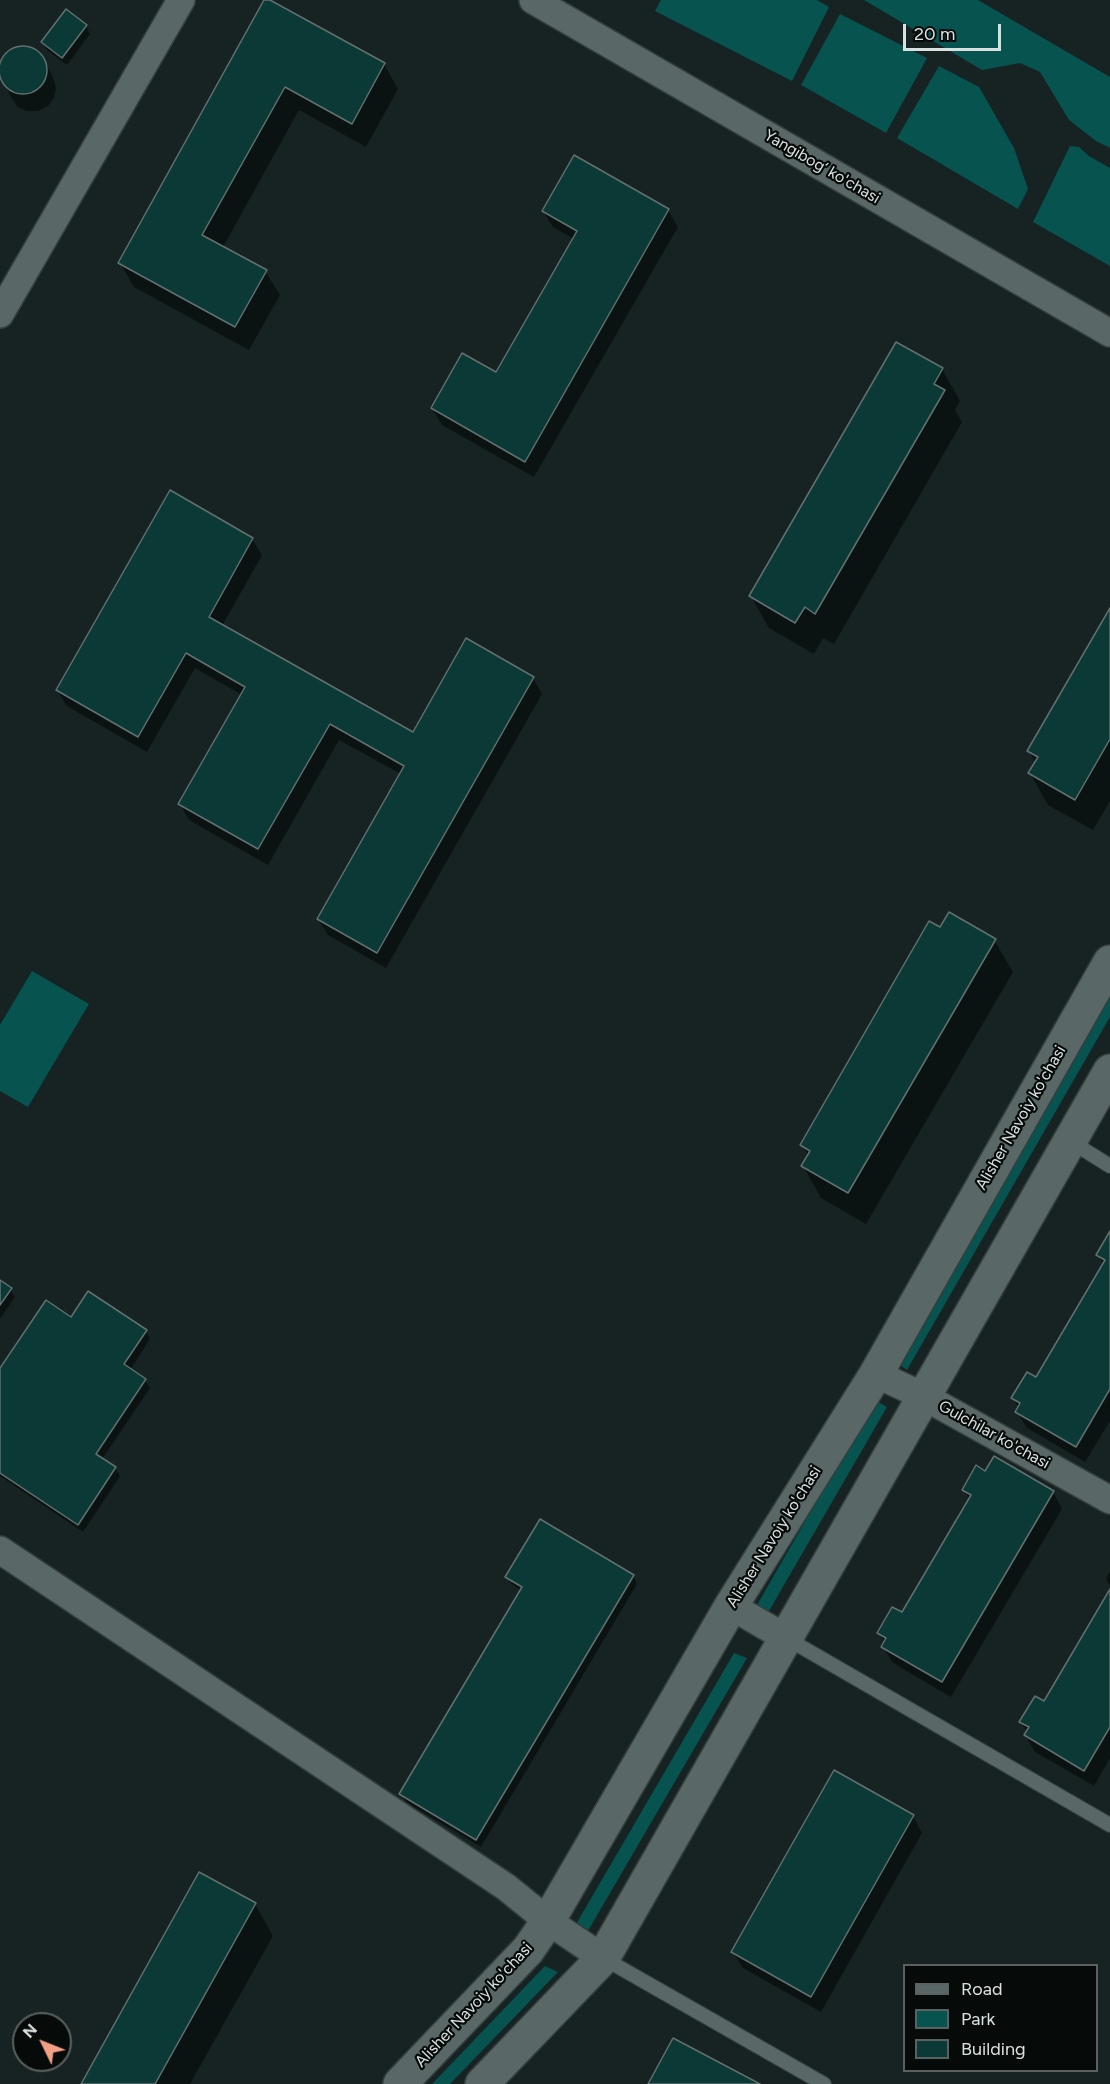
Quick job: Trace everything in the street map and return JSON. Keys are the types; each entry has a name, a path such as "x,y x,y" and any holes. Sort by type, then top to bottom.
{"street":[{"path":"0,314 181,0"},
{"name":"Yangibog‘ ko'chasi","path":"533,0 1110,333"},
{"name":"Alisher Navoiy ko'chasi","path":"400,2084 528,1950 548,1921 731,1606 876,1374 1110,962"},
{"path":"482,2084 603,1958 1110,1071"},
{"name":"Gulchilar ko'chasi","path":"876,1374 923,1396 1110,1500"},
{"path":"0,1550 506,1887 548,1921 603,1958"},
{"path":"731,1606 786,1638"}],"lane":[{"path":"1070,1141 1110,1166"},
{"path":"786,1638 1110,1825"},
{"path":"603,1958 824,2084"}],"green space":[{"path":"661,0 817,0 829,7 792,81 655,11"},
{"path":"864,0 978,0 1110,77 1110,148 1096,141 1069,120 1040,72 1020,63 982,70"},
{"path":"840,14 927,58 886,133 801,85"},
{"path":"939,66 979,87 1014,148 1028,189 1018,209 897,138"},
{"path":"1070,146 1079,147 1089,156 1110,168 1110,266 1033,222"},
{"path":"32,971 89,1004 28,1107 0,1091 0,1025"},
{"path":"1110,991 1110,1017 907,1370 897,1363"},
{"path":"875,1400 887,1407 769,1611 757,1605"},
{"path":"734,1653 747,1658 585,1936 572,1931"},
{"path":"545,1966 558,1972 450,2084 432,2084"}],"building":[{"path":"264,0 270,0 385,63 352,124 285,87 202,235 267,270 235,327 118,263"},
{"path":"66,9 87,25 62,58 41,42"},
{"path":"18,46 28,46 43,56 47,70 46,79 37,90 28,94 18,94 3,84 -1,75 -1,65 9,50"},
{"path":"574,155 669,209 525,462 431,408 462,353 496,372 577,231 542,211"},
{"path":"896,342 943,368 934,384 945,390 815,614 805,607 795,623 749,596"},
{"path":"170,490 253,538 209,617 413,732 466,638 534,677 377,953 317,919 404,766 330,724 258,849 178,804 245,687 186,653 138,737 56,690"},
{"path":"1110,608 1110,739 1075,800 1028,773 1038,757 1027,751"},
{"path":"949,912 996,939 848,1193 801,1166 810,1151 800,1145 929,921 940,927"},
{"path":"1110,1231 1110,1389 1076,1447 1015,1412 1020,1403 1011,1398 1027,1372 1036,1377 1105,1260 1096,1255"},
{"path":"0,1280 12,1288 0,1305"},
{"path":"88,1291 147,1330 124,1364 146,1379 96,1454 116,1467 78,1525 0,1473 0,1368 46,1300 71,1317"},
{"path":"994,1456 1054,1491 942,1682 881,1647 886,1638 877,1633 892,1607 902,1612 971,1495 962,1490 976,1465 985,1471"},
{"path":"540,1519 634,1575 476,1840 399,1794 522,1587 505,1577"},
{"path":"1110,1589 1110,1727 1084,1771 1024,1735 1029,1727 1019,1722 1035,1696 1044,1701"},
{"path":"834,1770 914,1815 811,1997 731,1952"},
{"path":"199,1872 256,1903 155,2084 81,2084"},
{"path":"673,2038 760,2084 648,2084"}]}
